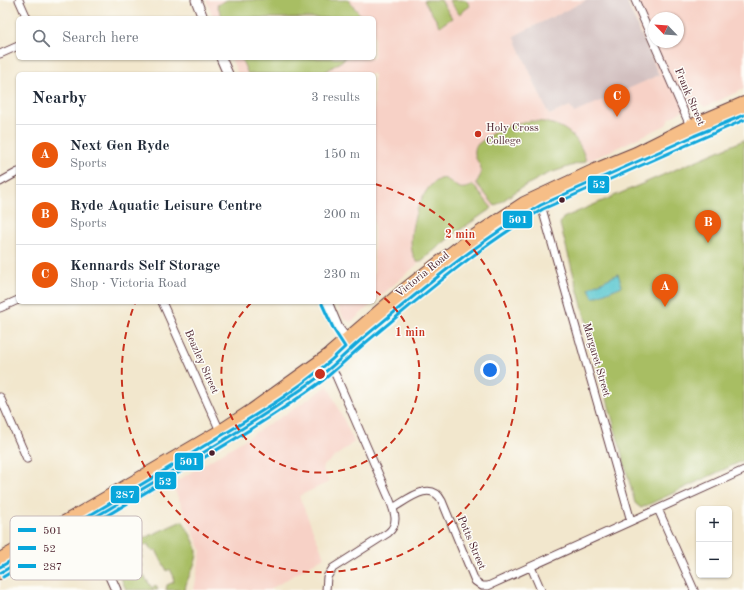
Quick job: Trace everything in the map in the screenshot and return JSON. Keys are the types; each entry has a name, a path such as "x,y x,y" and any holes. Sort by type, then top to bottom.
{"highway":[{"name":"Victoria Road","path":"87,516 252,410 327,356 349,343 474,248 517,218 692,131 744,103"},
{"name":"Victoria Road","path":"88,516 226,440 280,406 331,368 349,343 457,248 524,203 597,169 636,153 692,131 744,115"},
{"name":"Victoria Road","path":"0,559 10,554"},
{"name":"Victoria Road","path":"0,573 10,566"}],"street":[{"path":"19,0 27,16"},
{"path":"196,0 203,16"},
{"name":"Frank Street","path":"635,0 692,131"},
{"path":"0,54 16,47"},
{"path":"222,60 227,72"},
{"path":"0,182 16,173"},
{"name":"Margaret Street","path":"541,205 631,521"},
{"path":"0,308 16,301"},
{"name":"Beazley Street","path":"163,304 220,431"},
{"path":"328,304 338,328 349,343"},
{"path":"326,590 327,577 333,568 388,533 393,528 396,518 336,376 331,368"},
{"path":"0,397 27,459"},
{"name":"Potts Street","path":"393,508 422,492 429,491 438,495 442,501 476,581 482,586 492,585 744,470"},
{"path":"658,509 694,590"},
{"path":"532,567 541,590"},
{"path":"112,580 116,590"}],"shaded area":[{"name":"Holy Cross College","path":"206,0 587,0 514,36 549,115 571,106 573,112 659,75 628,0 744,0 744,89 705,107 698,102 670,118 666,125 593,159 547,174 521,187 436,248 376,300 376,72 237,72 232,60 376,60 376,16 213,16"},
{"path":"587,0 626,0 659,75 574,113 570,106 549,115 514,36"},
{"path":"337,304 372,304 351,322 344,319"},
{"path":"328,386 354,442 322,467 329,482 299,496 324,557 269,590 194,590 201,550 172,484 289,412"}],"green space":[{"path":"227,0 348,0 361,16 222,16 217,5"},
{"path":"441,0 452,18 440,26 424,1"},
{"path":"449,0 466,0 470,6 459,14"},
{"path":"242,60 343,60 325,72 247,72"},
{"path":"531,121 559,126 566,130 578,143 583,151 586,161 547,174 521,188 495,206 476,183 480,177 481,168 475,155 476,148 478,144 499,130 518,123"},
{"path":"744,140 744,460 641,508 635,503 560,224 563,218"},
{"path":"443,178 459,188 473,185 492,208 454,234 420,262 417,262 413,254 411,242 415,215 420,201 427,190 435,182"},
{"path":"182,521 184,523 192,537 197,551 196,560 187,581 185,590 166,590 167,585 174,582 174,577 170,569 167,571 156,550 153,551 152,548 150,549 148,544 142,547 142,539"},
{"path":"144,576 152,588 156,586 158,590 126,590 122,580 142,580 142,577"}],"water":[{"path":"618,274 622,286 593,298 589,288"}],"transit line":[{"name":"501","path":"96,516 213,447 303,389 326,372 362,339 449,268 517,219 541,205 744,115"},
{"name":"52","path":"105,516 215,451 287,406 322,381 429,290 473,256 496,239 543,209 744,120"},
{"name":"287","path":"89,516 278,401 313,376 329,362 345,347 334,330 322,304"},
{"name":"287","path":"0,567 10,561"},
{"name":"501","path":"0,573 10,567"},
{"name":"52","path":"3,577 10,573"}],"place":[{"name":"Kennards Self Storage","path":"617,117"},
{"name":"Holy Cross College","path":"478,134"},
{"name":"Ryde Aquatic Leisure Centre","path":"708,243"},
{"name":"Next Gen Ryde","path":"665,307"}]}
